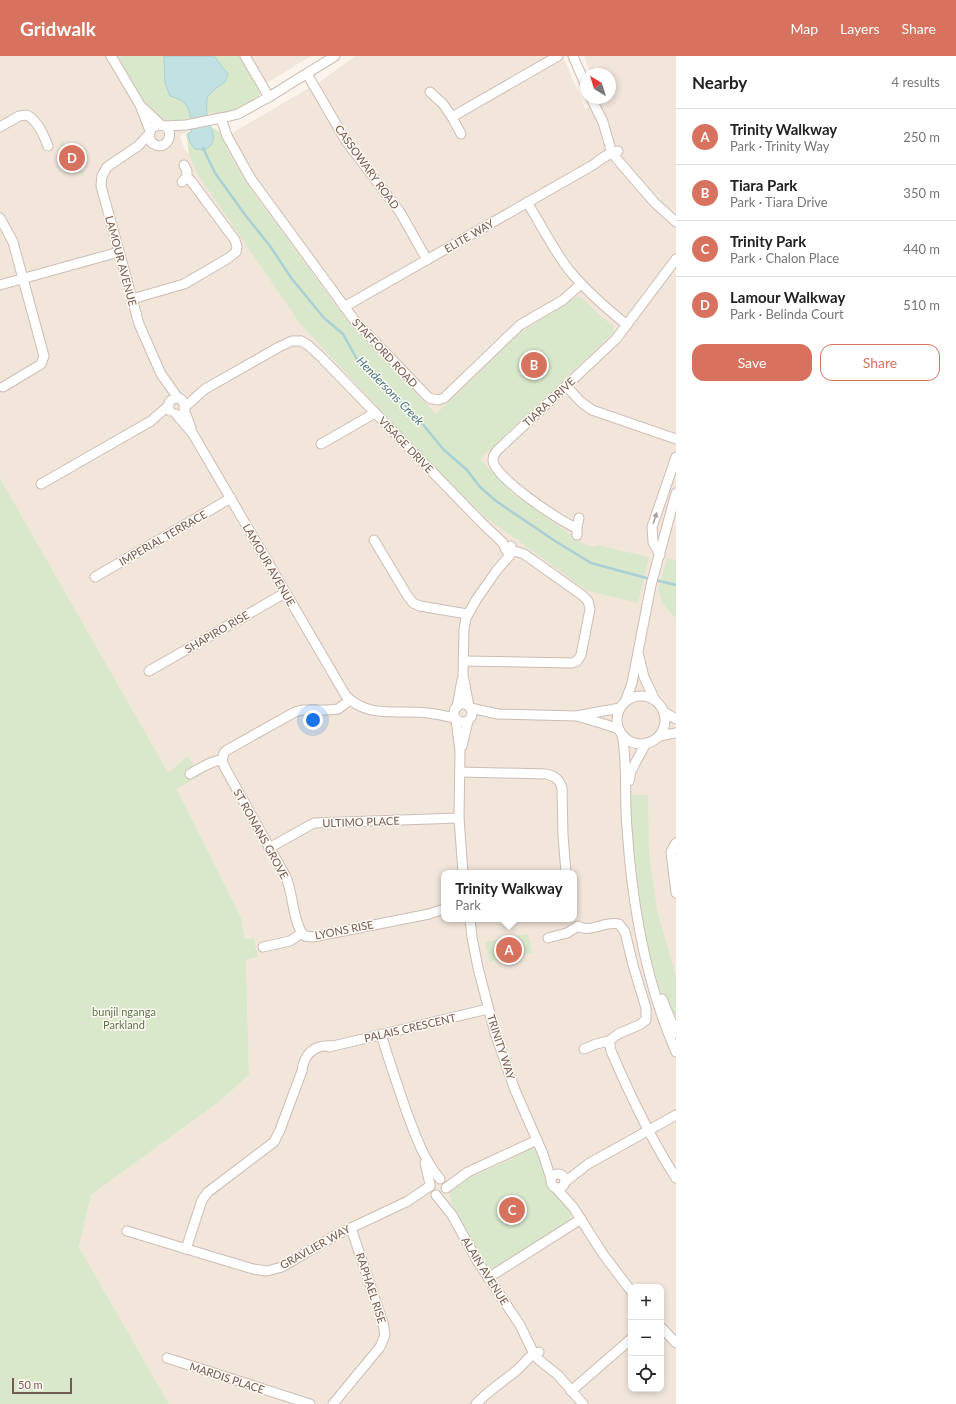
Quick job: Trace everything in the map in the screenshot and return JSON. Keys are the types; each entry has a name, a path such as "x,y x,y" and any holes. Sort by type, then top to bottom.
{"street":[{"path":"111,56 140,105 150,132 150,139 156,145 163,145 186,125"},
{"path":"245,56 269,97"},
{"path":"150,132 155,126 186,125 220,118 246,110 335,56"},
{"path":"452,117 558,56"},
{"path":"573,56 580,72"},
{"name":"CASSOWARY ROAD","path":"307,74 346,141 400,212 428,260"},
{"path":"430,92 443,104 461,134"},
{"path":"594,104 615,153 656,203 676,222"},
{"path":"140,105 169,131 170,138"},
{"path":"0,127 19,116 28,115 34,120 48,146"},
{"name":"STAFFORD ROAD","path":"220,118 232,145 257,188 344,307 360,328 426,395 433,400 438,400 447,395 520,325 563,300 581,284"},
{"name":"LAMOUR AVENUE","path":"150,132 138,146 107,167 101,181 102,193 144,338 161,374 178,398"},
{"name":"LAMOUR AVENUE","path":"125,156 141,149 156,145"},
{"name":"ELITE WAY","path":"344,307 615,153"},
{"path":"132,299 184,284 227,259 236,252 237,248 235,240 191,181 184,179 187,170 184,165"},
{"path":"527,202 562,260 581,284 627,325"},
{"path":"0,218 13,242 43,352 43,360 38,366 3,387"},
{"path":"0,285 119,252"},
{"name":"TIARA DRIVE","path":"579,518 577,532 514,486 496,468 493,460 496,452 501,447 611,344 676,259"},
{"name":"VISAGE DRIVE","path":"205,389 279,347 302,338 503,543 508,550"},
{"name":"LAMOUR AVENUE","path":"161,374 168,405"},
{"path":"566,386 581,402 592,410 676,439"},
{"path":"41,484 151,421 168,405 172,399 205,389"},
{"path":"151,421 181,413 205,389"},
{"path":"178,398 184,403 185,408"},
{"path":"168,405 170,411 175,414"},
{"name":"LAMOUR AVENUE","path":"185,408 193,434"},
{"path":"321,444 375,413"},
{"name":"LAMOUR AVENUE","path":"175,414 193,434 348,698"},
{"path":"660,555 653,542 652,527 676,457"},
{"path":"676,493 654,573 632,683 617,715 617,722 625,750 627,826 632,883 644,952 655,998 676,1052"},
{"name":"IMPERIAL TERRACE","path":"95,577 231,498"},
{"path":"667,527 676,506"},
{"path":"374,540 413,603 420,606 467,614"},
{"path":"463,870 459,818 460,751 454,713 463,675 464,629 467,614 497,570 508,550 524,554 582,595 588,601 590,609 584,644 581,655 577,661 569,663 464,660"},
{"name":"SHAPIRO RISE","path":"149,670 285,593"},
{"path":"638,651 644,677 655,700 664,712 664,725 659,736"},
{"path":"460,751 472,714 469,707 463,675"},
{"path":"576,716 622,705 630,698 643,696 655,700"},
{"path":"190,774 210,763 222,760 224,753 227,750 288,715 302,710 333,710 348,698 362,708 371,710 427,712 456,719 462,722 498,714"},
{"path":"427,712 456,707 461,704 498,714 576,716 604,724 620,732 627,739 633,742 646,743"},
{"path":"664,712 676,719"},
{"path":"626,792 632,771 646,743 659,736 676,733"},
{"name":"ST RONANS GROVE","path":"222,760 289,884 298,926 302,934"},
{"path":"460,772 546,774 553,775 559,780 562,788 566,870"},
{"name":"ULTIMO PLACE","path":"269,848 314,824 459,818"},
{"path":"674,845 671,857 676,893"},
{"name":"LYONS RISE","path":"429,914 441,910"},
{"name":"LYONS RISE","path":"263,947 290,941 302,934 313,937 441,912"},
{"name":"TRINITY WAY","path":"466,922 472,936"},
{"name":"TRINITY WAY","path":"470,922 478,968 488,1009 507,1070 544,1154 553,1183 573,1207 603,1254 628,1287"},
{"path":"548,938 567,933 575,923 586,929 615,923 619,924 625,932 647,1016 643,1023 618,1034 609,1042 596,1044 584,1049"},
{"path":"644,952 676,1032"},
{"name":"PALAIS CRESCENT","path":"186,1249 202,1200 208,1192 274,1142 302,1071 312,1056 333,1046 488,1009"},
{"name":"ALAIN AVENUE","path":"381,1034 404,1103 424,1156 433,1190 452,1215 488,1278 520,1325 537,1355 558,1375 584,1404"},
{"path":"609,1042 611,1051 647,1130 676,1178"},
{"path":"562,1178 676,1115"},
{"path":"443,1184 537,1140"},
{"name":"TRINITY WAY","path":"544,1154 562,1178 573,1207"},
{"name":"ALAIN AVENUE","path":"424,1156 432,1170 443,1184 452,1215"},
{"path":"554,1174 562,1178 561,1187 553,1183 554,1174"},
{"path":"435,1179 443,1184 443,1193 433,1190 435,1179"},
{"name":"GRAVLIER WAY","path":"127,1231 253,1269 267,1271 282,1266 334,1236 433,1190"},
{"path":"488,1278 581,1220"},
{"name":"RAPHAEL RISE","path":"333,1404 380,1347 385,1335 383,1323 351,1228"},
{"path":"664,1329 676,1343"},
{"path":"571,1391 628,1342"},
{"path":"476,1404 486,1394 519,1368 530,1363 537,1355"},
{"name":"MARDIS PLACE","path":"167,1358 310,1404"}],"shaded area":[{"path":"0,56 311,56 180,136 184,148 191,157 321,81 355,56 563,56 580,97 580,104 583,104 585,109 594,104 616,104 616,68 589,68 584,56 676,56 676,1404 169,1404 79,1247 91,1195 219,1102 249,1075 246,960 258,957 254,938 245,939 241,917 177,789 200,776 181,761 176,768 168,772 0,478"}],"green space":[{"path":"118,56 241,56 261,91 255,100 242,108 215,115 204,112 184,121 167,122 158,118 146,107 124,70"},
{"path":"214,128 220,132 229,153 252,191 348,322 436,414 521,332 577,297 581,297 600,316 614,326 613,333 611,335 480,459 512,493 584,544 594,547 597,545 649,557 638,603 588,591 485,517 428,461 301,325 198,175 189,155 186,133"},
{"path":"61,140 82,165 84,177 61,151"},
{"name":"bunjil nganga Parkland","path":"0,478 168,772 188,756 200,776 177,789 241,917 245,939 254,938 258,957 246,960 249,1075 219,1102 91,1195 79,1247 169,1404 0,1404"},
{"path":"667,558 676,561 676,619 662,603 658,590"},
{"path":"629,795 648,795 649,853 657,910 676,977 676,1027 658,985 644,934 633,865"},
{"path":"528,934 532,953 490,962 485,942"},
{"path":"530,1148 534,1149 539,1154 547,1184 569,1207 571,1218 567,1223 497,1267 489,1268 485,1264 460,1220 451,1201 449,1190 466,1177 472,1177 521,1154 523,1150"}],"water":[{"path":"164,56 214,56 228,74 225,82 207,97 207,114 213,138 212,143 204,150 195,149 190,143 188,134 191,132 190,113 186,105 177,98 170,96 165,83"}],"waterway":[{"name":"Hendersons Creek","path":"203,148 215,173 246,216 270,246 292,279 324,318 343,334 358,361 398,400 412,411 443,449 467,470 480,487 496,501 555,541 591,563 650,579"},
{"name":"Hendersons Creek","path":"655,580 676,585"}],"place":[{"name":"Lamour Walkway","path":"72,158"},
{"name":"Tiara Park","path":"534,365"},
{"name":"Trinity Walkway","path":"509,950"},
{"name":"Trinity Park","path":"512,1210"}]}
